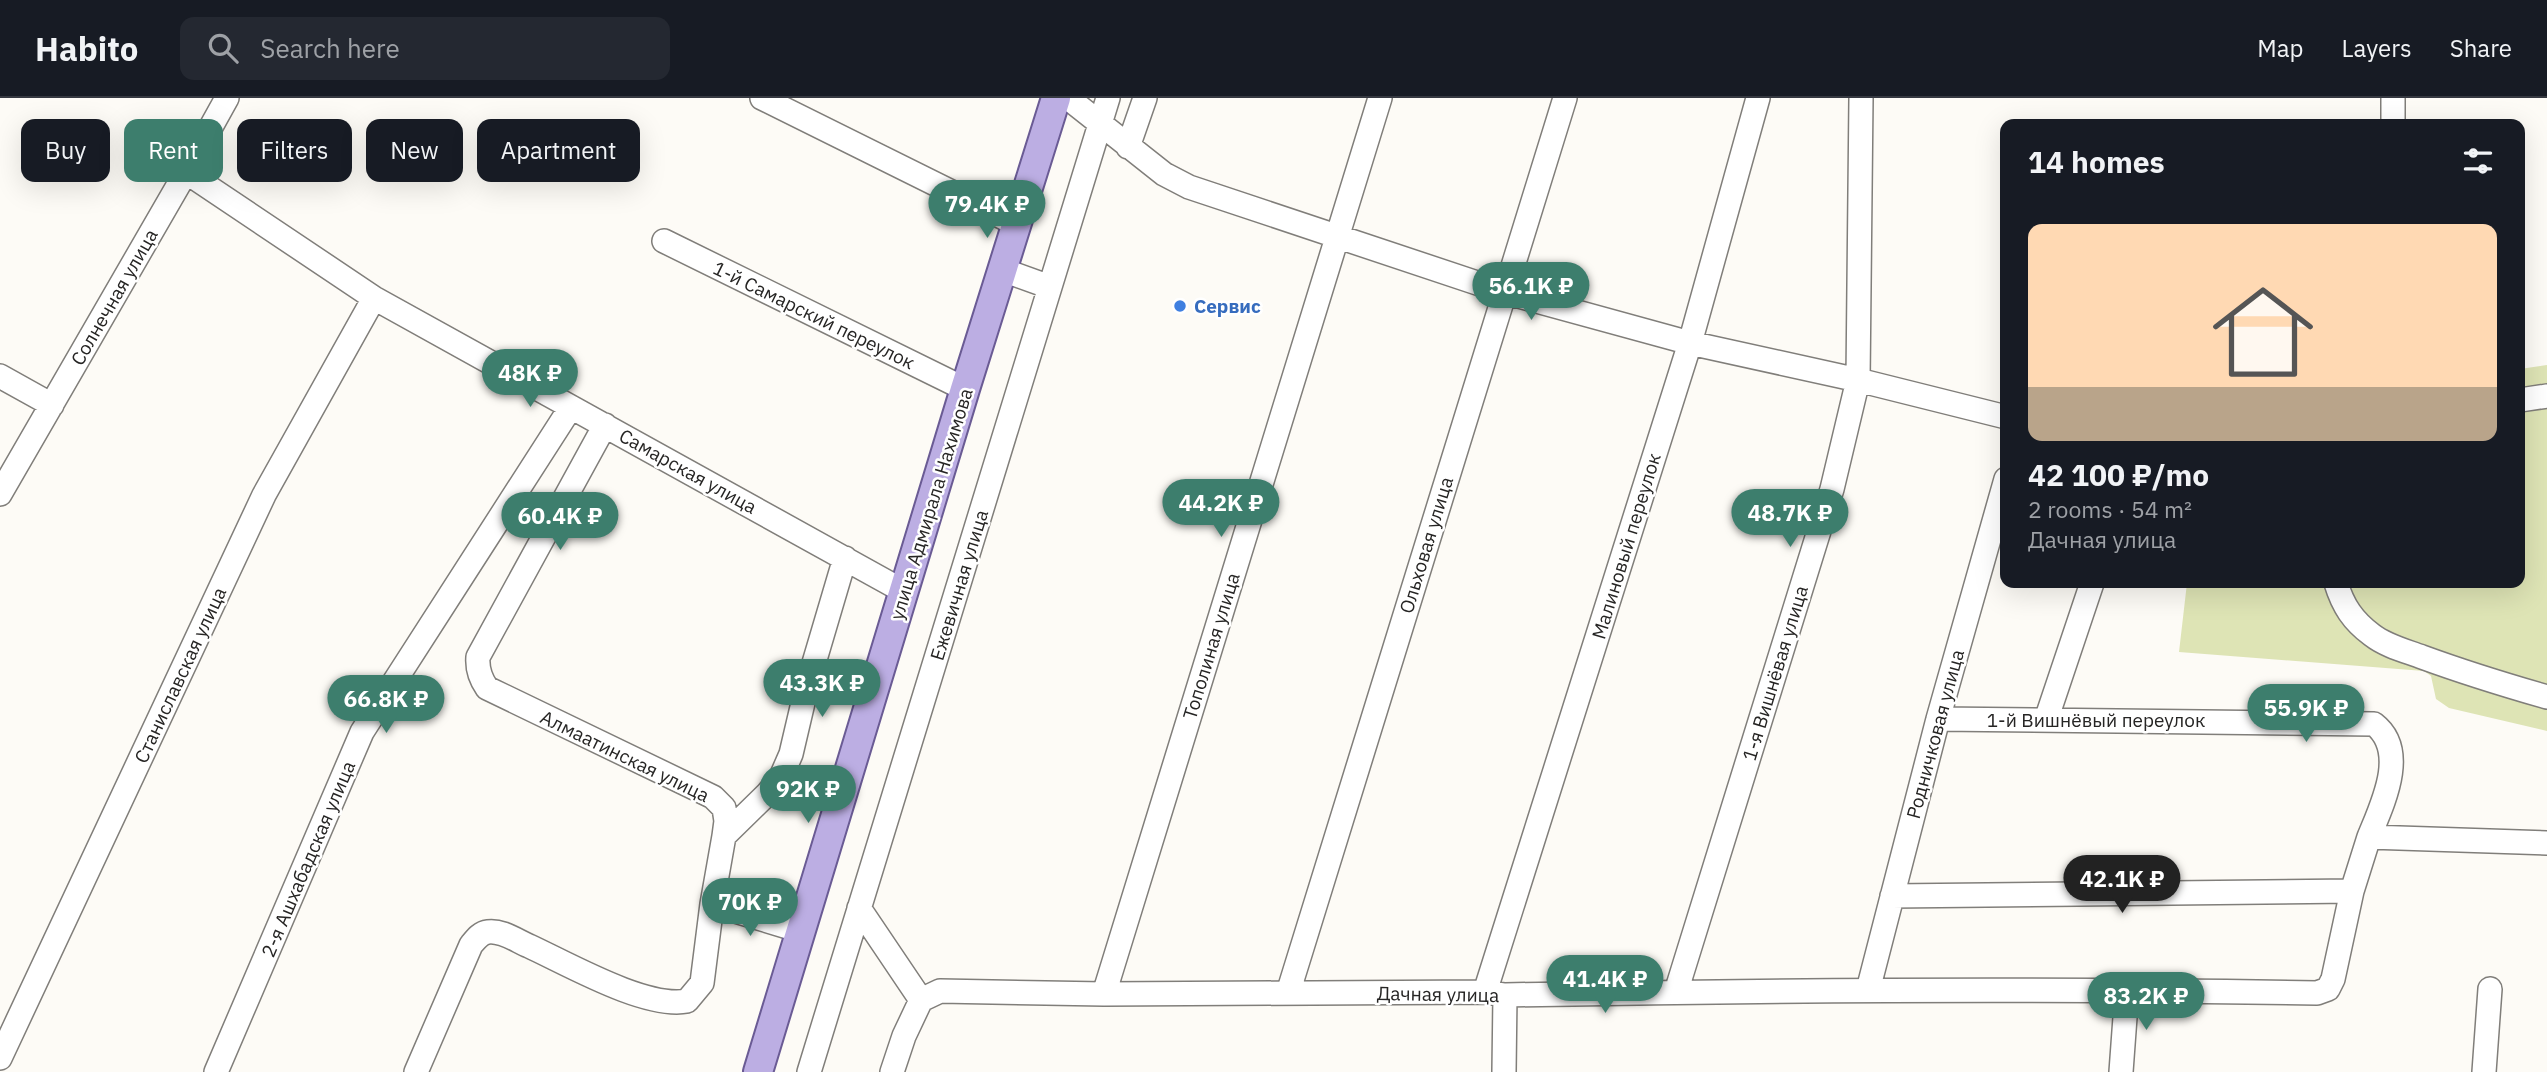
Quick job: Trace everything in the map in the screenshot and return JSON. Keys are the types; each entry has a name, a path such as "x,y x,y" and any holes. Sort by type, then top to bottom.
{"main road":[{"name":"улица Адмирала Нахимова","path":"758,1072 1056,98"}],"street":[{"name":"Солнечная улица","path":"215,119 226,98"},
{"path":"762,98 1018,225"},
{"path":"1068,98 1164,174 1189,187 1504,292 1690,343 1858,380 2000,416"},
{"name":"Ежевичная улица","path":"809,1072 1108,98"},
{"path":"1128,147 1145,98"},
{"name":"Тополиная улица","path":"1104,994 1380,98"},
{"name":"Ольховая улица","path":"1288,993 1565,98"},
{"name":"Малиновый переулок","path":"1504,1072 1495,993 1690,343 1758,98"},
{"name":"1-я Вишнёвая улица","path":"1676,992 1832,489 1858,380 1861,98"},
{"path":"2393,98 2393,119"},
{"name":"Солнечная улица","path":"0,494 180,182"},
{"name":"Самарская улица","path":"201,182 374,298 905,592"},
{"name":"1-й Самарский переулок","path":"664,242 965,389"},
{"path":"1003,270 1050,287"},
{"name":"Станиславская улица","path":"0,1058 264,495 374,298"},
{"path":"0,376 52,405"},
{"path":"2525,399 2547,396"},
{"name":"2-я Ашхабадская улица","path":"216,1072 362,732 571,407"},
{"name":"Алмаатинская улица","path":"416,1072 471,945 478,936 487,932 497,932 653,1000 687,1002 702,983 726,821 724,808 713,797 487,688 479,673 478,657 605,425"},
{"name":"Родничковая улица","path":"1868,990 1938,719 2000,500"},
{"path":"724,836 748,815 781,777 791,754 806,690 845,558"},
{"path":"2046,720 2090,588"},
{"path":"2338,588 2342,603 2373,636 2387,644 2479,677 2547,697"},
{"name":"1-й Вишнёвый переулок","path":"1938,719 2374,724 2383,731 2387,739 2389,789 2351,891 2333,979 2328,989"},
{"path":"2369,837 2547,843"},
{"path":"1892,895 2351,891"},
{"path":"712,904 801,931"},
{"path":"859,908 921,1000 904,1036 892,1072"},
{"name":"Дачная улица","path":"921,1000 940,991 1104,994 1868,990 2317,993 2328,989"},
{"path":"2483,1072 2490,989"},
{"path":"2121,1072 2127,990"}],"green space":[{"path":"2547,365 2547,731 2449,708 2436,699 2431,676 2424,671 2179,652 2186,588 2525,588 2525,368"}],"place":[{"name":"Сервис","path":"1180,306"}]}
